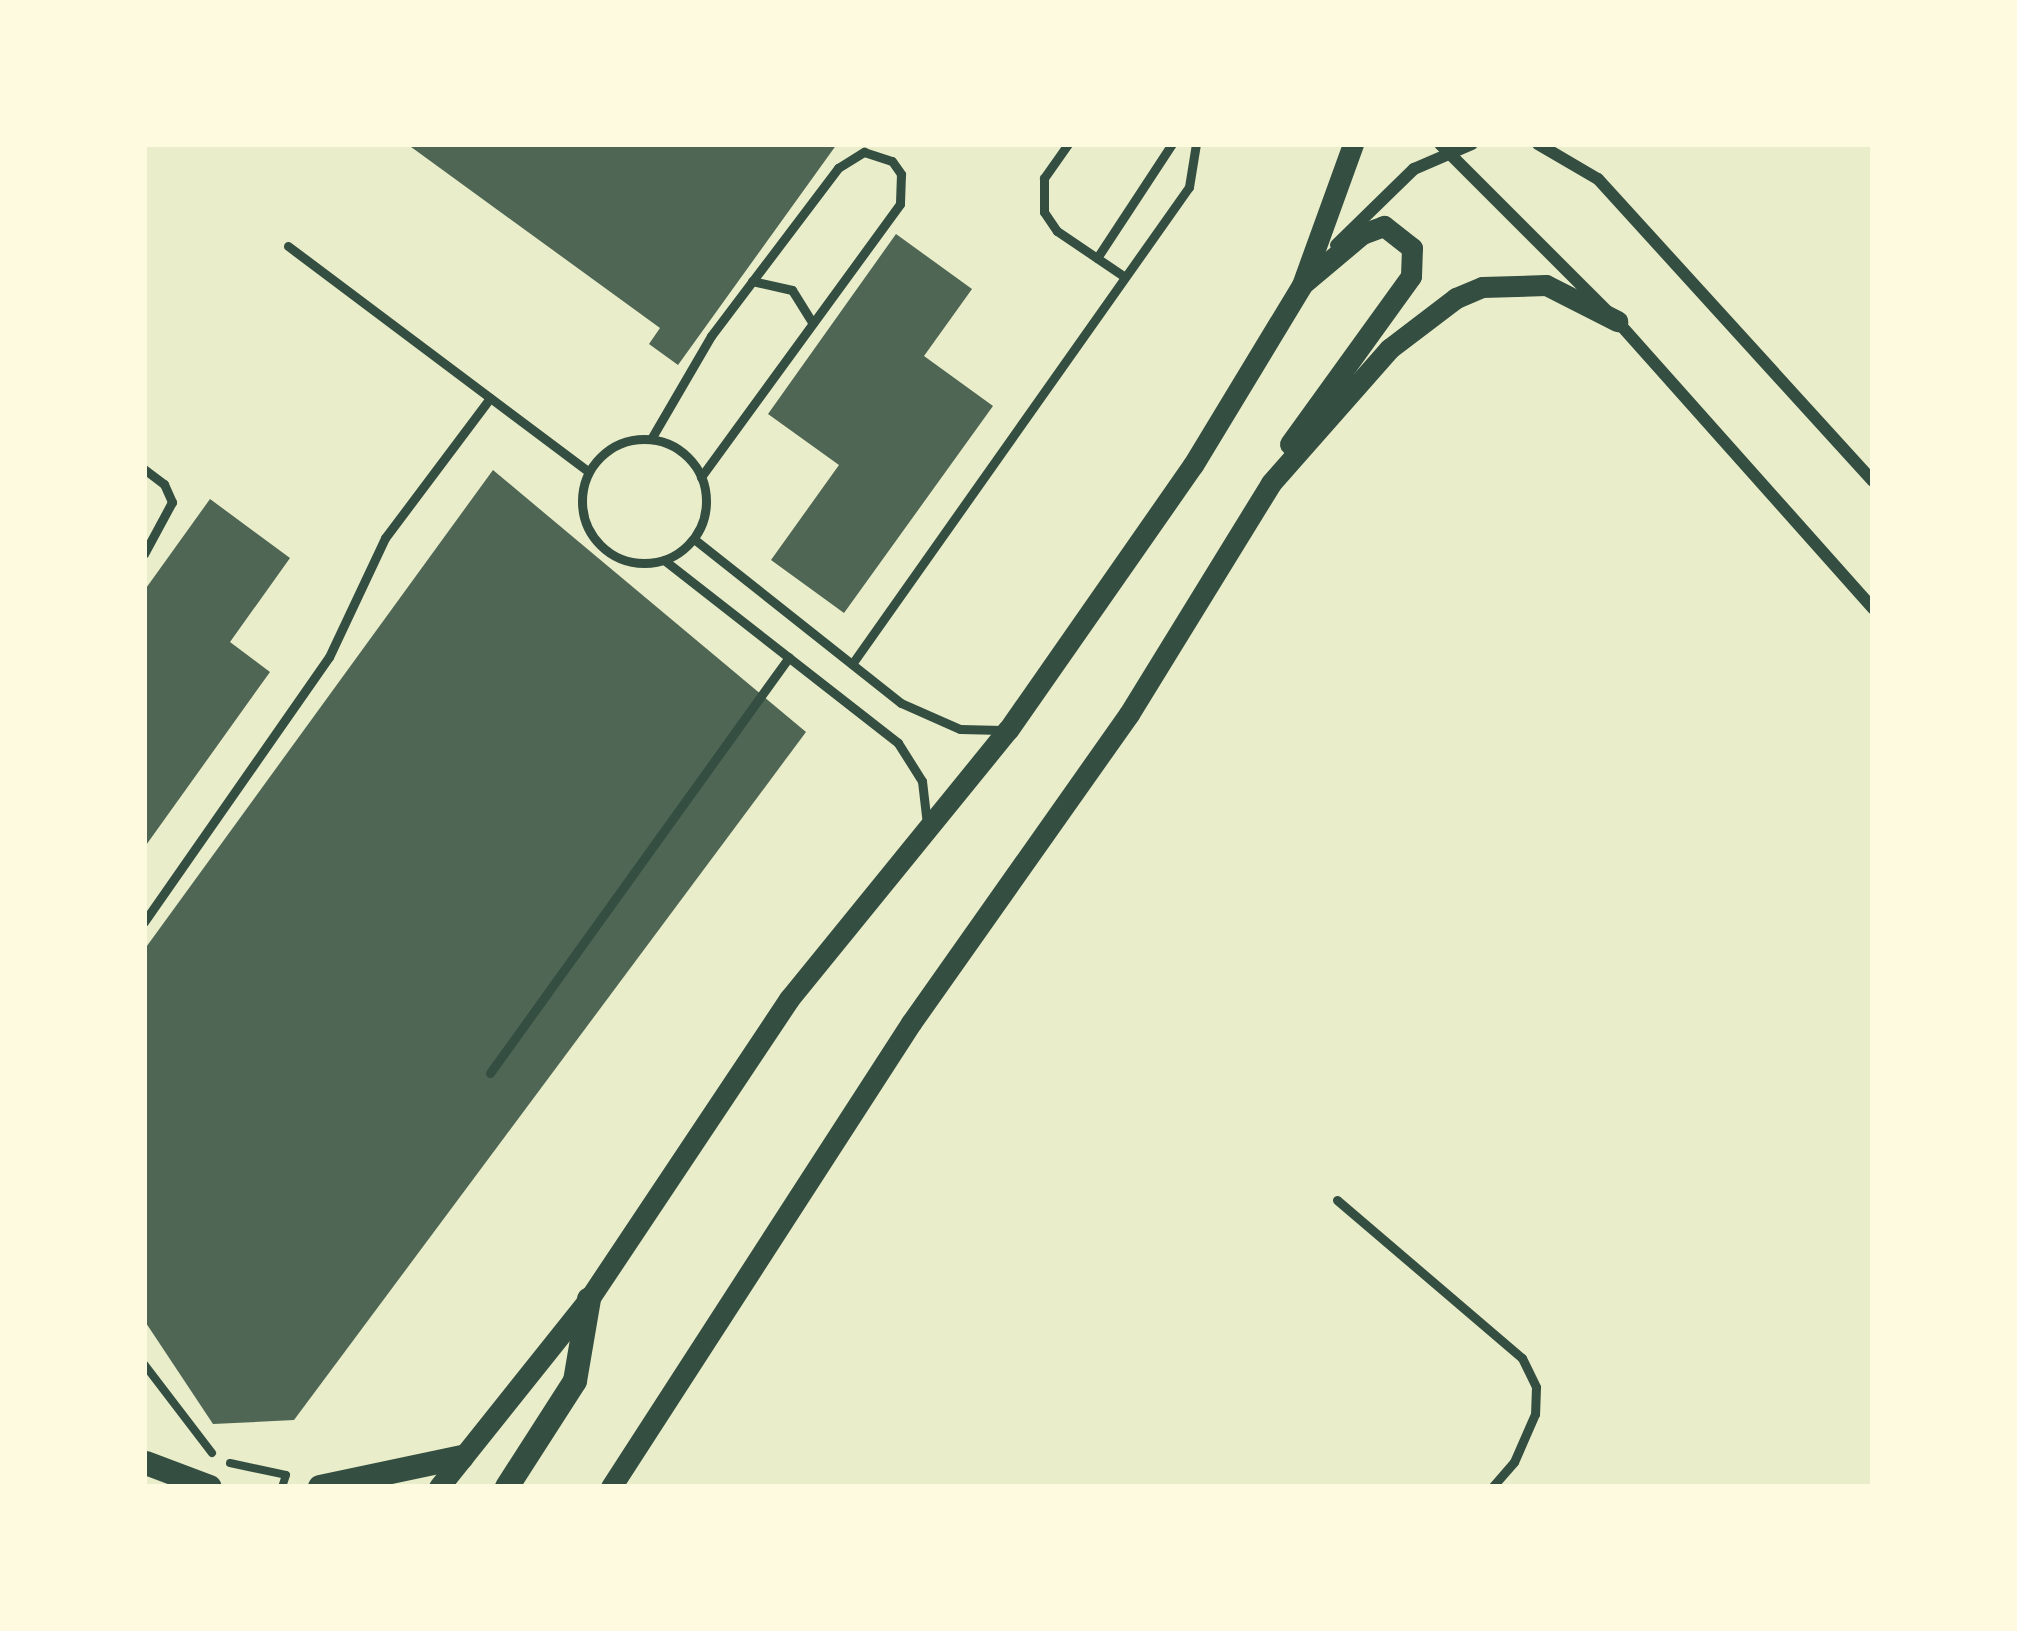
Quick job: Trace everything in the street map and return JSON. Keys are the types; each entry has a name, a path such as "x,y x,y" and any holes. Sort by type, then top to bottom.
{"main road":[{"path":"507,1487 575,1381 589,1299"},
{"path":"320,1487 462,1457"},
{"path":"145,1461 166,1487"},
{"path":"145,1461 210,1487"}],"street":[{"path":"1302,286 1353,144"},
{"path":"439,1487 589,1299 789,999 928,834 1008,730 1193,465 1302,286 1379,197 1444,147 1472,144"},
{"path":"1538,144 1598,179 1873,481"},
{"path":"1444,147 1617,321 1873,608"},
{"path":"611,1487 911,1023 1129,714 1271,483 1294,437 1411,276 1412,248 1384,226 1362,234 1302,286"},
{"path":"1271,483 1389,349 1456,298 1482,287 1546,285 1617,321"}],"lane":[{"path":"1068,144 1045,178 1041,200 1057,231 1122,275"},
{"path":"1097,259 1172,144"},
{"path":"852,664 1122,275 1189,187 1196,144"},
{"path":"651,439 689,458 701,477 706,498 694,539 664,560 643,564 604,550 582,513 588,472 604,452 651,439 752,281 849,158 879,153 892,161 904,189 901,204 701,477"},
{"path":"288,246 588,472"},
{"path":"752,281 792,290 813,323"},
{"path":"144,922 329,657 385,538 490,398"},
{"path":"144,470 164,484 172,502 144,554"},
{"path":"694,539 852,664 939,723 1008,730"},
{"path":"664,560 912,761 928,834"},
{"path":"490,1073 789,657"},
{"path":"1337,1200 1522,1358 1536,1387 1535,1414 1514,1462 1492,1487"}],"path":[{"path":"144,1364 204,1448 253,1473 286,1475 282,1487"}],"building":[{"path":"407,144 837,144 678,365 649,344 660,328"},
{"path":"896,234 972,289 924,356 993,406 844,613 771,560 839,465 768,414"},
{"path":"493,470 806,732 294,1420 213,1424 144,1320 144,950"},
{"path":"210,499 290,558 230,642 270,672 144,848 144,591"}]}
